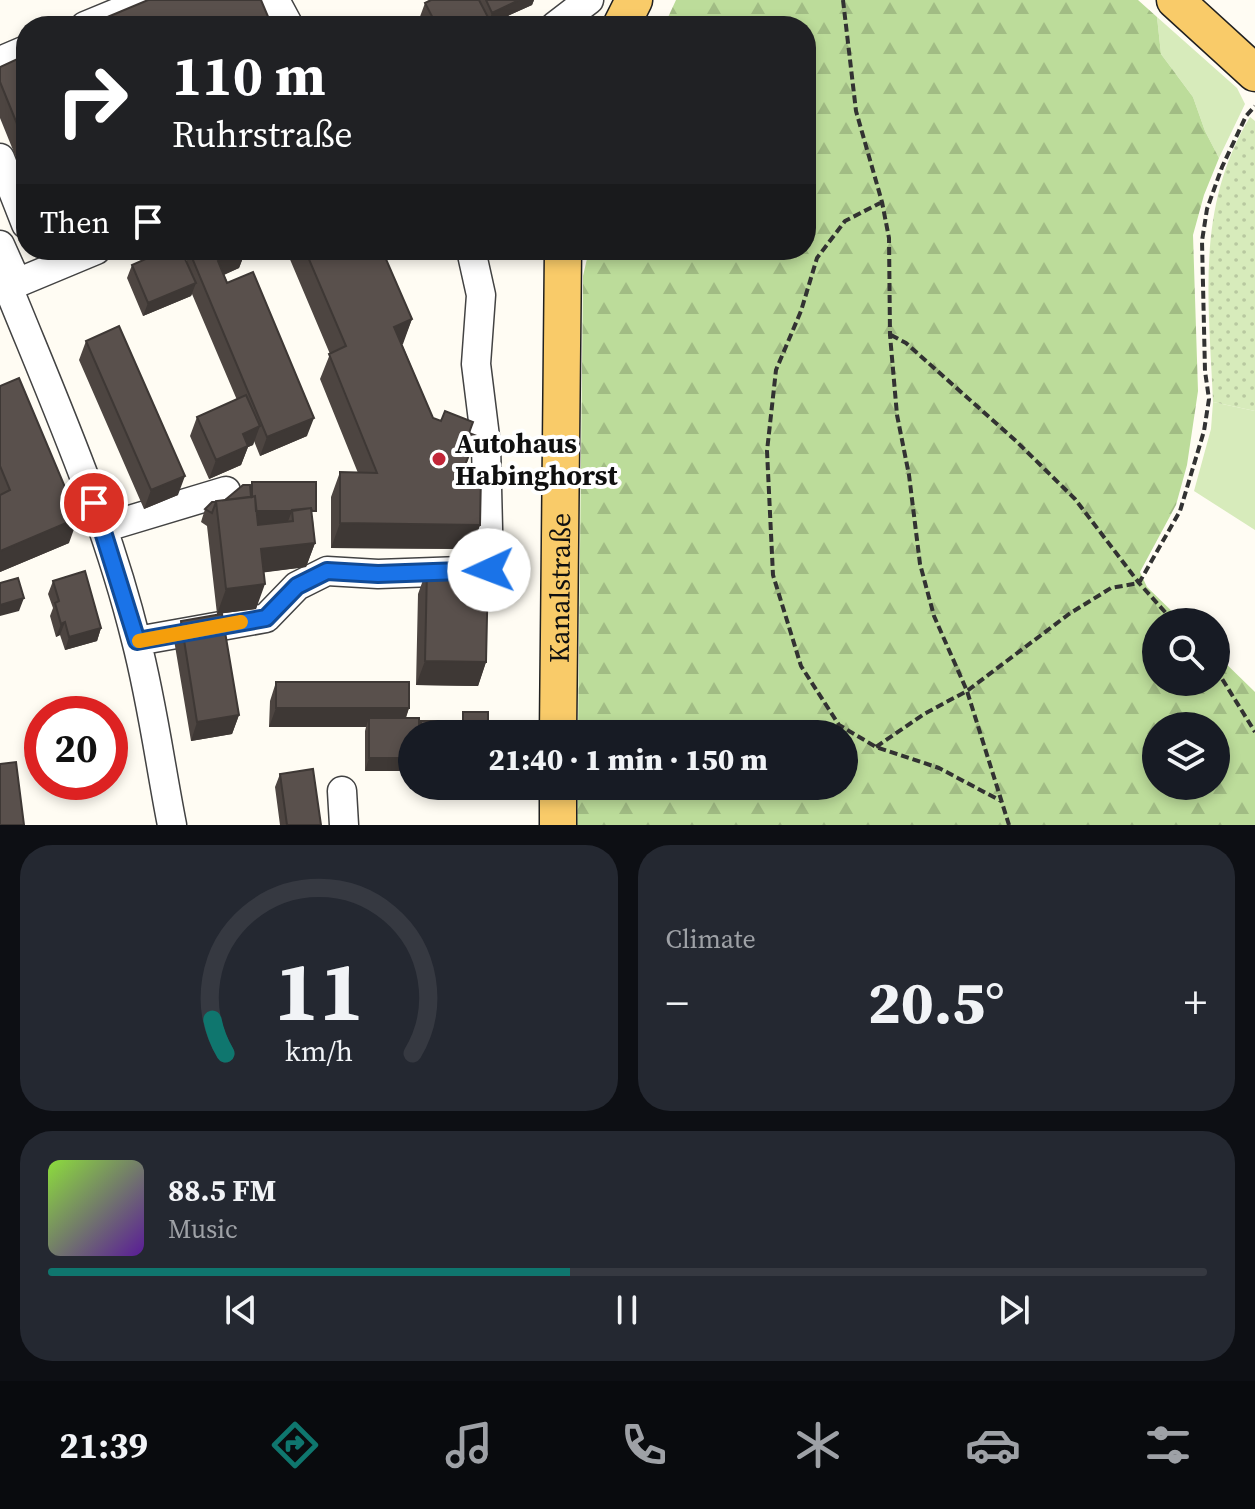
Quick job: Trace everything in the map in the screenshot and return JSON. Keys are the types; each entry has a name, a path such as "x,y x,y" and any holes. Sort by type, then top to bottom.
{"main road":[{"path":"1175,0 1255,73"},
{"name":"Kanalstraße","path":"558,720 563,260"},
{"path":"558,800 558,825"}],"street":[{"path":"109,16 148,0"},
{"path":"568,16 589,0"},
{"path":"0,158 16,199"},
{"path":"0,245 8,286 76,452 137,641 172,825"},
{"path":"137,641 266,618 297,586 327,571 378,574 489,570 486,445 476,364 481,295 473,260"},
{"path":"8,286 40,261"},
{"path":"103,528 226,491"},
{"path":"342,791 344,825"}],"path":[{"path":"843,0 856,111 889,238 890,335 897,415 909,475 920,564 934,616 967,691 1009,825"},
{"path":"1139,583 1180,511 1204,431 1209,399 1205,371 1202,241 1207,209 1222,167 1246,116 1255,106"},
{"path":"882,202 845,221 817,258 801,311 776,370 767,451 773,575 801,666 839,725 876,747 939,768 1003,802"},
{"path":"890,335 916,352 1065,489 1161,608"},
{"path":"876,747 924,714 967,691 1069,614 1111,588 1139,583"},
{"path":"1230,690 1255,732"}],"green space":[{"path":"676,0 1138,0 1157,17 1161,54 1193,97 1219,158 1193,235 1198,391 1187,465 1176,505 1140,572 1147,587 1169,608 1142,608 1142,696 1230,696 1230,668 1255,692 1255,825 577,825 578,800 858,800 858,720 578,720 583,276 587,260 816,260 816,16 669,16"},
{"path":"1157,17 1237,88 1245,104 1219,158 1193,97 1161,54"},
{"path":"1250,117 1255,121 1255,411 1213,402 1208,291 1213,221 1220,186 1232,151"},
{"path":"1213,402 1255,411 1255,530 1194,491 1211,429"}],"building":[{"path":"148,0 261,0 268,16 110,16"},
{"path":"431,0 479,0 487,16 432,16 425,3"},
{"path":"486,0 519,0 492,13"},
{"path":"16,60 16,121 0,82 0,67"},
{"path":"143,260 186,260 196,283 148,303 132,265"},
{"path":"193,260 220,260 218,261 227,283 253,272 314,418 267,437"},
{"path":"309,260 386,260 412,319 394,327 433,418 441,421 445,411 473,422 469,433 477,436 462,472 454,474 481,474 480,525 340,523 340,472 377,473 329,354 346,346"},
{"path":"119,326 185,476 151,490 86,341"},
{"path":"19,378 78,518 0,551 0,495 10,490 0,466 0,386"},
{"path":"246,395 260,426 243,434 248,446 216,460 197,417"},
{"path":"252,482 316,482 316,511 311,508 256,511"},
{"path":"243,485 250,485 251,497 225,500"},
{"path":"255,496 258,525 293,521 292,510 311,508 315,543 261,549 265,584 226,589 216,501"},
{"path":"216,502 212,513 205,509"},
{"path":"427,569 488,570 486,662 425,661"},
{"path":"85,571 101,628 69,637 65,622 61,624 55,603 59,601 53,581"},
{"path":"18,578 24,598 0,605 0,583"},
{"path":"222,614 239,715 197,722 181,621"},
{"path":"276,682 409,682 409,708 276,708"},
{"path":"463,712 488,712 488,720 463,720"},
{"path":"369,718 419,718 398,720 398,758 369,758"},
{"path":"16,762 24,825 0,825 0,764"},
{"path":"313,769 321,825 287,825 280,774"}],"slow traffic":[{"path":"139,641 241,622"}],"place":[{"name":"Autohaus Habinghorst","path":"439,459"}],"route":[{"path":"94,503 137,641 266,618 297,586 327,571 378,574 489,570"}]}
